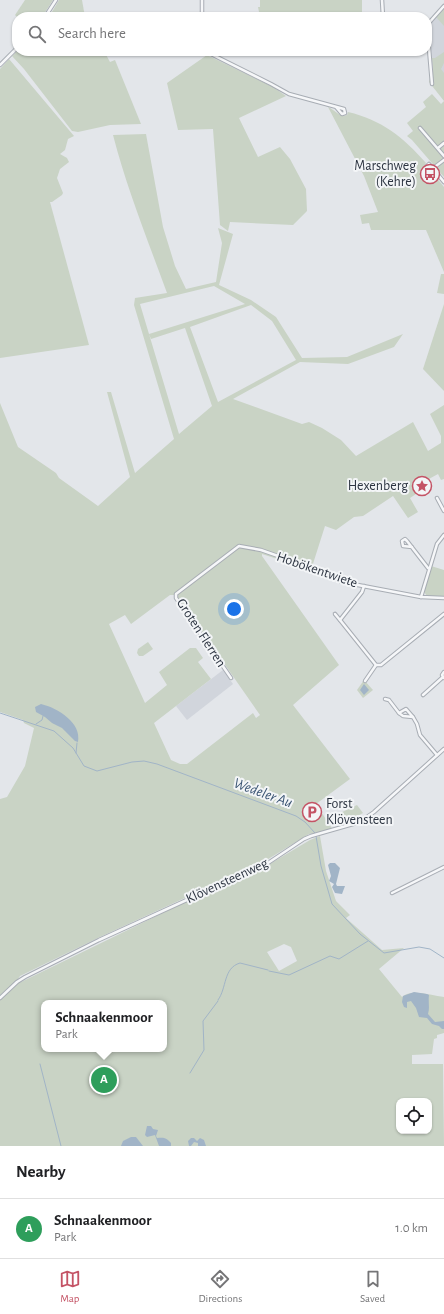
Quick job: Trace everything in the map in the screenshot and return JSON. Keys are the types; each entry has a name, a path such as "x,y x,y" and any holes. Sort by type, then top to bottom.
{"street":[{"path":"48,12 56,0"},
{"path":"202,0 202,12"},
{"path":"382,0 383,12"},
{"path":"432,19 444,6"},
{"path":"0,65 12,53"},
{"path":"215,56 289,94 336,107"},
{"path":"430,56 432,84"},
{"path":"420,128 444,156"},
{"path":"438,148 444,144"},
{"path":"432,169 444,160"},
{"path":"436,174 426,170 428,164 444,182"},
{"path":"437,498 444,511"},
{"path":"421,597 438,542 444,534"},
{"name":"Hobökentwiete","path":"239,546 261,550 315,569 342,582 421,597 444,598"},
{"name":"Groten Flerren","path":"231,678 176,598 176,594 239,546"},
{"path":"412,547 429,568"},
{"path":"340,620 362,592 364,586"},
{"path":"335,614 376,664 381,665 444,614"},
{"path":"365,681 376,664"},
{"path":"423,695 443,678 442,675 444,672"},
{"path":"385,699 389,700 402,716 413,717"},
{"path":"399,714 406,709 417,724 420,735 437,755"},
{"name":"Klövensteenweg","path":"0,998 17,982 25,977 99,940 268,863 304,839 360,822 374,812 444,749"},
{"path":"392,893 443,868"}],"shaded area":[{"path":"444,9 444,88 434,75 431,56 432,20"},
{"path":"223,670 233,684 187,720 176,706"}],"green space":[{"path":"25,0 53,0 45,12 17,12"},
{"path":"59,0 82,0 84,12 52,12"},
{"path":"260,0 362,0 362,12 259,12 258,7 260,7"},
{"path":"444,9 444,26 436,17"},
{"path":"444,52 444,63 441,69 444,73 444,101 429,82 433,69 432,58 435,58"},
{"path":"12,56 107,56 110,62 115,60 141,124 110,125 78,132 72,131 24,69"},
{"path":"206,56 209,56 273,87 286,96 239,118 258,157 280,147 290,159 306,189 307,211 293,225 230,222 228,231 220,225 213,129 178,130 167,83"},
{"path":"9,59 74,136 68,139 65,150 60,154 67,158 69,162 60,169 57,178 63,193 50,202 89,345 0,358 0,69"},
{"path":"432,94 441,104 444,101 444,177 407,136 413,131 407,123 426,107 423,102"},
{"path":"328,107 344,116 347,115 348,112 360,115 382,125 391,131 409,145 426,163 423,168 424,172 436,177 444,187 444,272 426,230 371,230 369,223 362,224 360,215 378,212 364,176"},
{"path":"146,134 163,227 175,266 186,289 216,282 222,243 218,228 233,234 219,285 251,300 276,317 302,358 347,357 403,334 394,347 348,364 300,362 233,399 302,424 309,422 322,428 341,440 356,456 413,422 428,451 441,443 441,436 430,414 444,405 444,479 441,480 438,474 427,480 428,482 417,489 419,492 410,498 418,512 408,518 393,496 363,516 354,517 336,530 325,526 311,570 262,554 339,665 293,705 350,779 316,804 333,830 309,834 265,861 100,937 20,976 18,979 19,983 179,905 268,865 310,840 320,836 326,871 336,901 350,915 346,918 382,950 404,948 379,969 402,997 411,993 422,993 444,997 444,1033 437,1035 437,1038 434,1039 432,1054 412,1055 412,1064 443,1064 444,1146 0,1146 0,799 7,797 25,766 34,728 24,723 23,720 0,712 0,403 18,447 56,473 59,478 98,506 130,477 107,392 111,392 135,473 174,439 134,305 135,298 167,293 131,195 113,135","holes":["214,286 245,304 149,334 140,304","251,305 272,321 296,360 218,402 190,327","185,328 212,406 179,434 149,334 151,339","170,595 178,595 177,596 260,715 256,718 253,713 187,764 180,764 171,760 154,723 211,679 198,662 203,658 196,648 190,648 159,672 167,685 145,703 109,624 125,615 131,624","284,944 291,947 297,961 279,971 267,952"]},
{"path":"441,274 444,274 444,294 437,293"},
{"path":"444,304 444,391 423,369"},
{"path":"431,566 444,570 444,596 427,596 424,592"},
{"path":"148,642 153,649 143,656 139,656 137,653 138,649"},
{"path":"364,680 373,690 363,698 357,690"},
{"path":"357,805 363,813 350,820 338,814"}],"water":[{"path":"364,684 369,690 364,695 360,690"},
{"path":"41,704 55,709 73,723 78,735 78,742 75,741 62,728 36,712 35,707"},
{"path":"330,863 335,863 340,868 336,884 337,886 345,886 342,894 335,893 332,887 334,884 329,881 331,876 328,865"},
{"path":"414,992 429,995 428,1014 435,1022 444,1021 444,1029 432,1024 427,1018 419,1017 416,1008 411,1001 407,1002 407,1008 404,1007 402,1002 403,996"},
{"path":"147,1126 151,1126 153,1129 158,1130 156,1136 157,1138 167,1139 171,1143 171,1146 159,1146 155,1135 147,1137 145,1135"},
{"path":"131,1137 136,1137 143,1146 121,1146 123,1141"},
{"path":"191,1138 194,1138 197,1141 200,1138 204,1140 206,1146 198,1146 198,1143 194,1142 191,1146 189,1146 188,1141"}],"waterway":[{"name":"Wedeler Au","path":"0,713 54,731 73,748 84,766 97,771 132,762 144,761 157,764 296,816 305,822 315,833"},
{"name":"Wedeler Au","path":"36,724 42,720 43,716"},
{"name":"Wedeler Au","path":"76,753 77,743"},
{"name":"Wedeler Au","path":"316,836 321,866 332,904 360,934 384,953 419,947 430,949 444,958"},
{"path":"269,971 289,975 330,956 339,959 368,941"},
{"path":"218,1000 228,974 235,966 240,963 268,970"},
{"path":"190,1073 204,1050 203,1021 218,1001"},
{"path":"40,1064 61,1146"}],"place":[{"name":"Marschweg (Kehre)","path":"430,174"},
{"name":"Hexenberg","path":"422,486"},
{"name":"Forst Klövensteen","path":"312,812"},
{"name":"Schnaakenmoor","path":"104,1080"}]}
